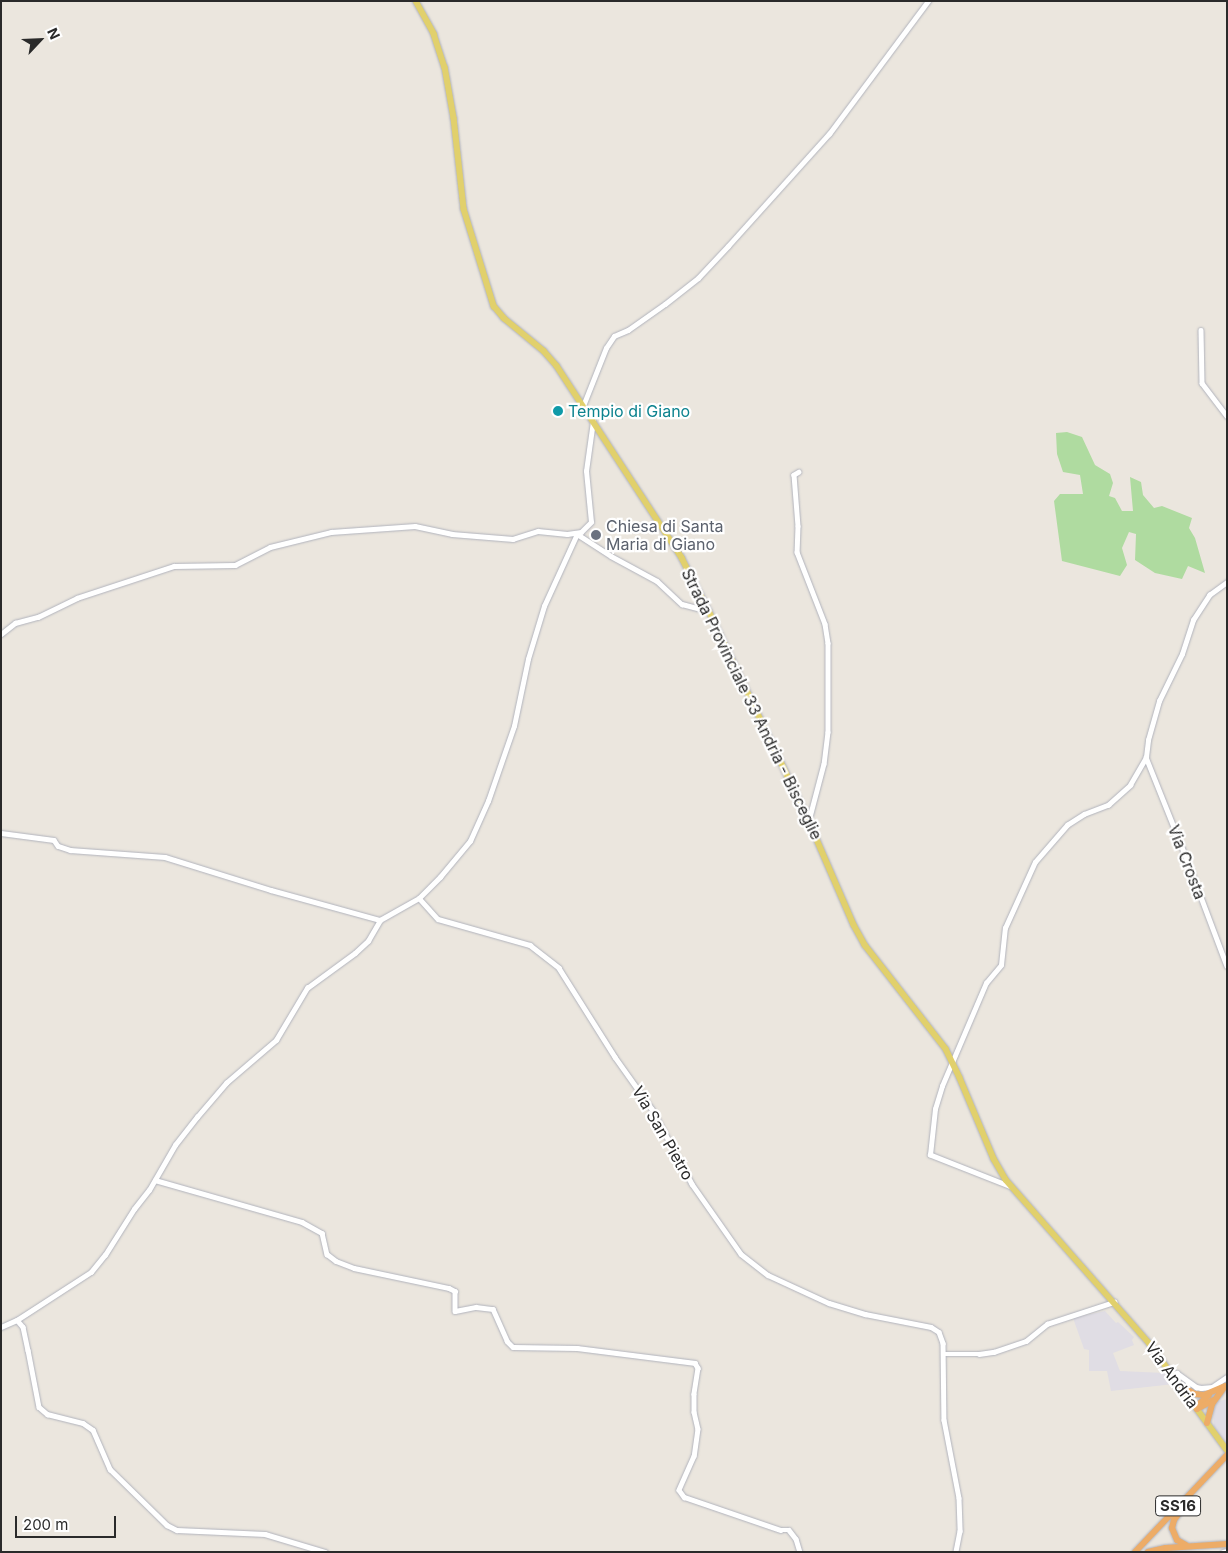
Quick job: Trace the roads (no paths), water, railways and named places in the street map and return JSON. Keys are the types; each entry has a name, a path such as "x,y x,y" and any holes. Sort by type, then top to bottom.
{"highway":[{"path":"1197,1409 1210,1404 1216,1393 1226,1386"},
{"path":"1182,1387 1195,1394 1216,1393"},
{"path":"1207,1423 1216,1393"},
{"name":"SS16","path":"1141,1552 1224,1462 1227,1455"},
{"name":"SS16","path":"1136,1552 1224,1462"},
{"name":"SS16","path":"1189,1546 1177,1540 1172,1528 1174,1520 1190,1499"},
{"path":"1148,1552 1157,1549 1227,1544"}],"main road":[{"name":"Strada Provinciale 33 Andria - Bisceglie","path":"416,1 436,40 449,81 466,220 497,310 548,355 678,552 710,611 809,821 860,936 946,1049 994,1159 1012,1187 1114,1302"},
{"name":"Via Andria","path":"1114,1302 1173,1374 1227,1450"}],"street":[{"path":"583,406 606,348 614,336 628,330 698,278 728,246 829,134 928,1"},
{"path":"1201,330 1202,383 1227,416"},
{"path":"1,1327 17,1320 91,1272 156,1180 175,1145 226,1083 276,1040 307,988 354,953 368,940 380,920 419,898 440,877 470,840 488,801 514,726 528,659 544,606 576,534 591,522 586,471 593,422"},
{"path":"799,472 794,475 798,526 797,552 825,624 828,643 828,732 824,764 809,821"},
{"path":"1,634 15,624 38,617 77,598 174,566 235,565 270,547 331,532 415,526 452,534 513,539 538,531 576,534 657,581 682,604 710,611"},
{"path":"1012,1187 930,1155 935,1109 952,1062 986,983 1001,965 1005,928 1035,862 1067,825 1084,814 1108,805 1130,785 1146,757 1148,740 1159,701 1182,654 1193,620 1209,594 1227,582"},
{"name":"Via Crosta","path":"1146,757 1227,966"},
{"path":"1,833 54,840 58,846 70,850 165,857 280,893 380,920"},
{"name":"Via San Pietro","path":"419,898 438,919 530,945 559,968 615,1057 652,1109 692,1184 741,1254 768,1275 829,1303 865,1314 936,1329 942,1343 943,1354"},
{"path":"156,1180 302,1222 322,1233 327,1254 336,1261 354,1268 454,1290 455,1311 476,1307 493,1309 507,1341 513,1347 577,1348 695,1363 698,1368 694,1394 694,1412 698,1430 694,1456 679,1490 684,1497 780,1530 789,1530 796,1539 800,1552"},
{"path":"956,1552 960,1531 959,1498 944,1420 943,1354 994,1352 1026,1341 1047,1324 1114,1302"},
{"path":"17,1320 23,1327 39,1407 47,1414 83,1424 92,1430 110,1469 167,1525 177,1530 265,1534 325,1552"},
{"path":"1173,1374 1177,1374 1196,1387 1201,1388 1212,1387 1227,1377"}],"place":[{"name":"Tempio di Giano","path":"558,411"},
{"name":"Chiesa di Santa Maria di Giano","path":"596,535"}]}
